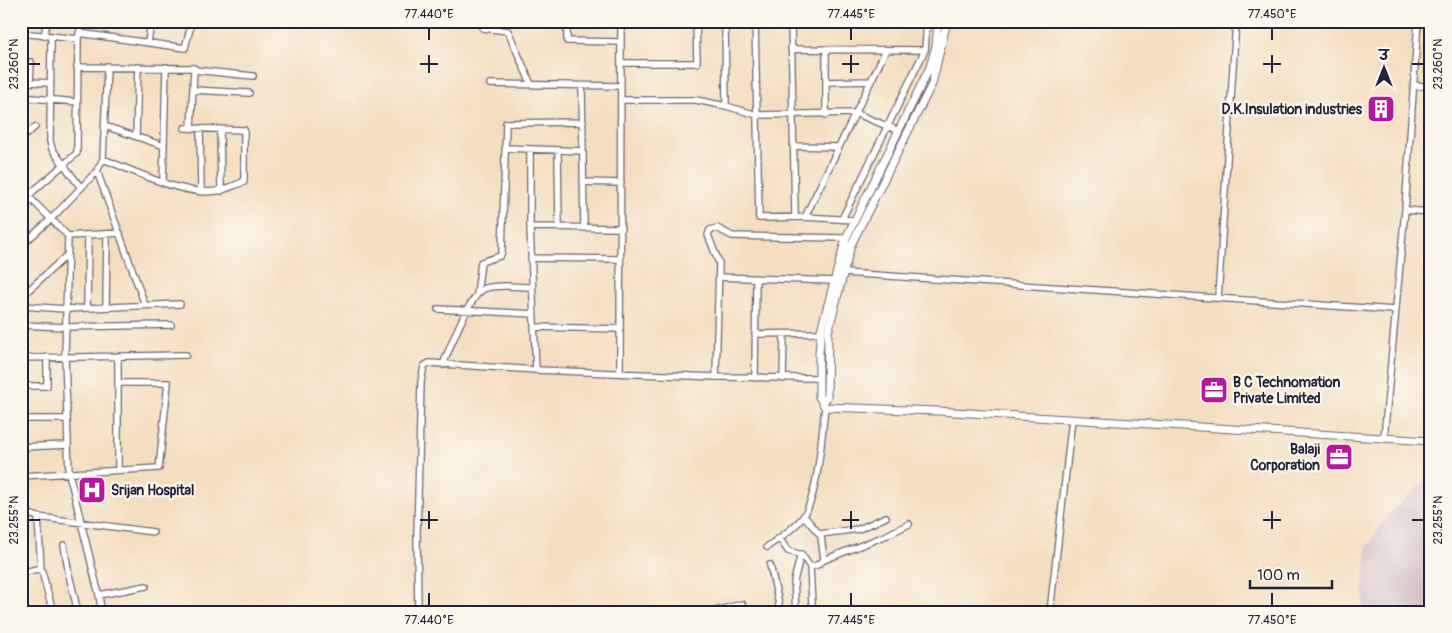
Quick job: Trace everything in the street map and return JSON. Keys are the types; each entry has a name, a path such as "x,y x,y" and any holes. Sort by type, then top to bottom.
{"street":[{"path":"44,36 47,21"},
{"path":"21,202 77,153 78,36 82,21"},
{"path":"148,43 151,21"},
{"path":"21,33 44,36 78,36 185,48 191,23 167,21"},
{"path":"567,21 567,42 621,42"},
{"path":"620,372 621,21"},
{"path":"621,63 697,63 696,21"},
{"path":"725,21 726,106"},
{"path":"755,21 759,218 805,217 855,220"},
{"path":"791,21 795,217"},
{"path":"842,219 925,50 927,21"},
{"path":"824,405 819,397 821,333 846,238 930,66 936,46 938,21"},
{"path":"767,547 791,530 804,516 813,498 826,397 828,332 854,236 932,84 947,21"},
{"path":"1218,298 1236,21"},
{"path":"1384,438 1405,210 1418,21"},
{"path":"483,28 508,30 531,84"},
{"path":"51,36 50,141 52,149 81,188"},
{"path":"791,49 925,50"},
{"path":"826,49 826,114"},
{"path":"805,217 886,50"},
{"path":"30,62 30,82 50,83"},
{"path":"77,66 194,68 194,70 254,76"},
{"path":"21,246 81,188 97,171 103,159 107,66"},
{"path":"136,136 138,67"},
{"path":"163,182 166,67"},
{"path":"103,159 174,186 201,192 221,191 244,182 244,130 188,128 194,70"},
{"path":"826,82 871,81"},
{"path":"490,84 621,86"},
{"path":"1414,85 1431,87"},
{"path":"582,86 584,228"},
{"path":"192,90 249,93"},
{"path":"21,98 77,102"},
{"path":"621,100 696,100 756,115 855,113 899,130"},
{"path":"477,294 481,262 500,256 502,252 506,123 583,122"},
{"path":"105,126 164,146"},
{"path":"22,137 35,127"},
{"path":"200,128 201,192"},
{"path":"220,129 221,191"},
{"path":"793,146 839,147"},
{"path":"506,148 583,150"},
{"path":"530,149 530,227 536,370"},
{"path":"558,150 559,227"},
{"path":"97,171 145,305"},
{"path":"583,182 621,183"},
{"path":"21,189 68,236 66,256 65,357 69,473 99,595 101,608 93,612"},
{"path":"1405,210 1431,212"},
{"path":"530,227 620,228"},
{"path":"716,377 719,263 708,235 710,230 717,228 732,236 846,238"},
{"path":"68,236 120,233"},
{"path":"106,306 107,234"},
{"path":"86,308 88,236"},
{"path":"21,296 66,256"},
{"path":"531,258 620,260"},
{"path":"844,273 1395,310"},
{"path":"719,277 834,280"},
{"path":"755,378 756,278"},
{"path":"443,365 466,311 483,288 495,286 532,287"},
{"path":"21,306 66,309 180,304"},
{"path":"438,309 533,314"},
{"path":"21,325 65,327 171,325"},
{"path":"534,326 620,329"},
{"path":"755,334 821,333"},
{"path":"782,379 784,335"},
{"path":"21,358 186,355"},
{"path":"118,356 118,470"},
{"path":"21,386 47,386 47,357"},
{"path":"418,612 417,534 422,369 424,366 429,364 716,377 819,378"},
{"path":"21,476 159,468 168,382 118,383"},
{"path":"824,405 1431,441"},
{"path":"21,419 66,419"},
{"path":"1050,612 1072,419"},
{"path":"21,447 68,445"},
{"path":"21,511 38,517 82,521 153,532"},
{"path":"804,516 820,534 824,560"},
{"path":"38,517 41,568 53,612"},
{"path":"820,534 859,529 886,517"},
{"path":"810,567 909,524"},
{"path":"779,538 788,551 801,554 810,567 812,604"},
{"path":"64,546 78,612"},
{"path":"796,612 794,581 801,554"},
{"path":"770,565 779,604 778,612"},
{"path":"21,573 41,568"},
{"path":"99,595 146,586"},
{"path":"711,612 728,610 742,604 744,612"}],"shaded area":[{"path":"1431,442 1431,612 1362,612 1367,547 1389,514 1428,478"}],"place":[{"name":"D.K.Insulation industries","path":"1381,109"},
{"name":"B C Technomation Private Limited","path":"1214,390"},
{"name":"Balaji Corporation","path":"1339,457"},
{"name":"Srijan Hospital","path":"92,490"}]}
